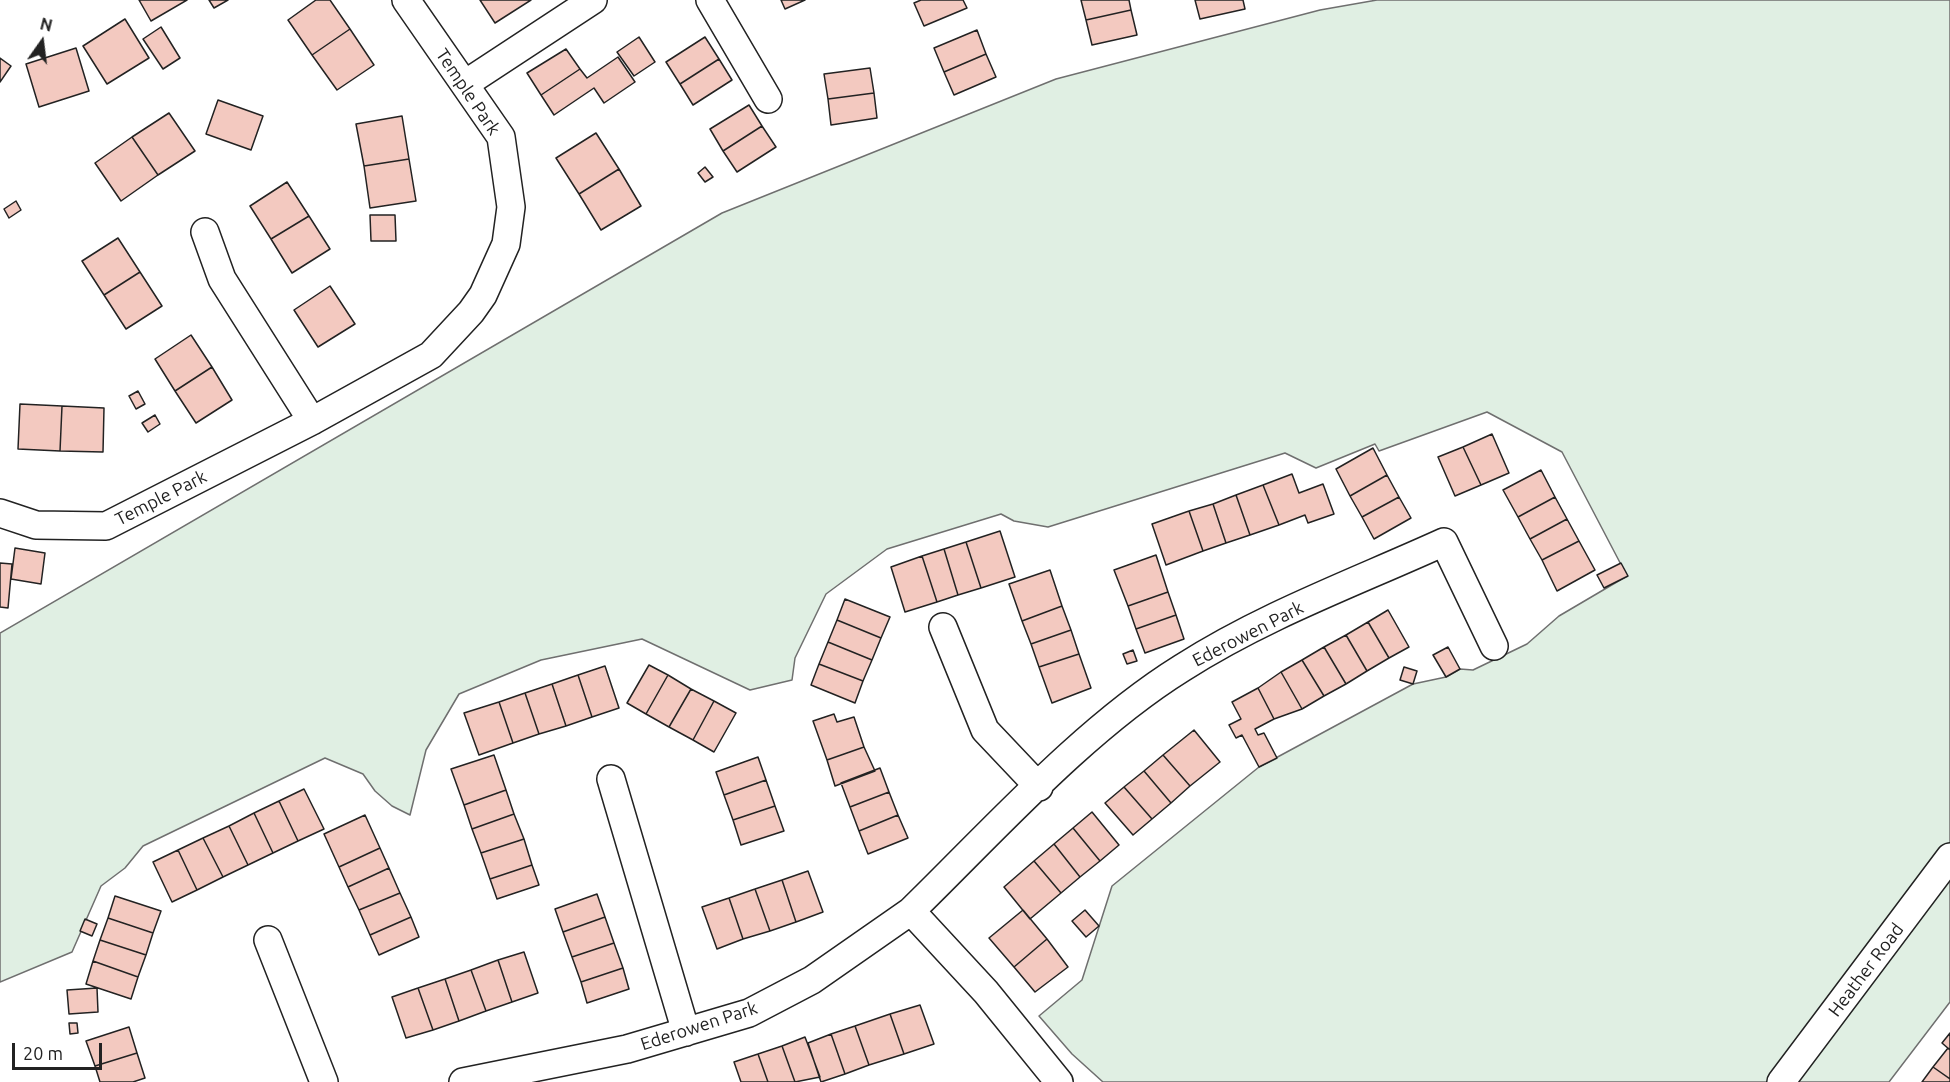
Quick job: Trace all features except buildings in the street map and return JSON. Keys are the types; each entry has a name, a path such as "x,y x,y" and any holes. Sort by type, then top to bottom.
{"street":[{"name":"Temple Park","path":"0,513 36,525 105,526 312,421 431,355 483,295 506,244 511,207 501,137 406,0"},
{"path":"465,84 593,0"},
{"path":"710,0 768,99"},
{"path":"205,232 222,279 312,421"},
{"name":"Ederowen Park","path":"463,1082 627,1049 686,1032 749,1013 812,980 911,911 1092,735 1180,669 1238,635 1444,542 1494,646"},
{"path":"944,627 985,730 1039,787"},
{"path":"611,779 686,1032"},
{"name":"Heather Road","path":"1781,1082 1950,857"},
{"path":"911,911 986,992 1059,1082"},
{"path":"268,940 324,1082"}],"green space":[{"path":"1377,0 1950,0 1950,1002 1889,1082 1103,1082 1072,1054 1039,1016 1082,980 1112,886 1259,767 1413,684 1446,677 1460,669 1473,670 1527,644 1559,616 1627,576 1562,452 1487,412 1379,451 1375,444 1316,468 1285,453 1048,527 1014,521 1001,514 887,549 826,594 795,658 792,680 750,690 642,639 541,660 459,694 426,750 410,815 392,806 375,791 363,774 325,758 143,846 125,868 101,886 72,952 0,982 0,633 722,213 1056,79 1320,10"}]}
